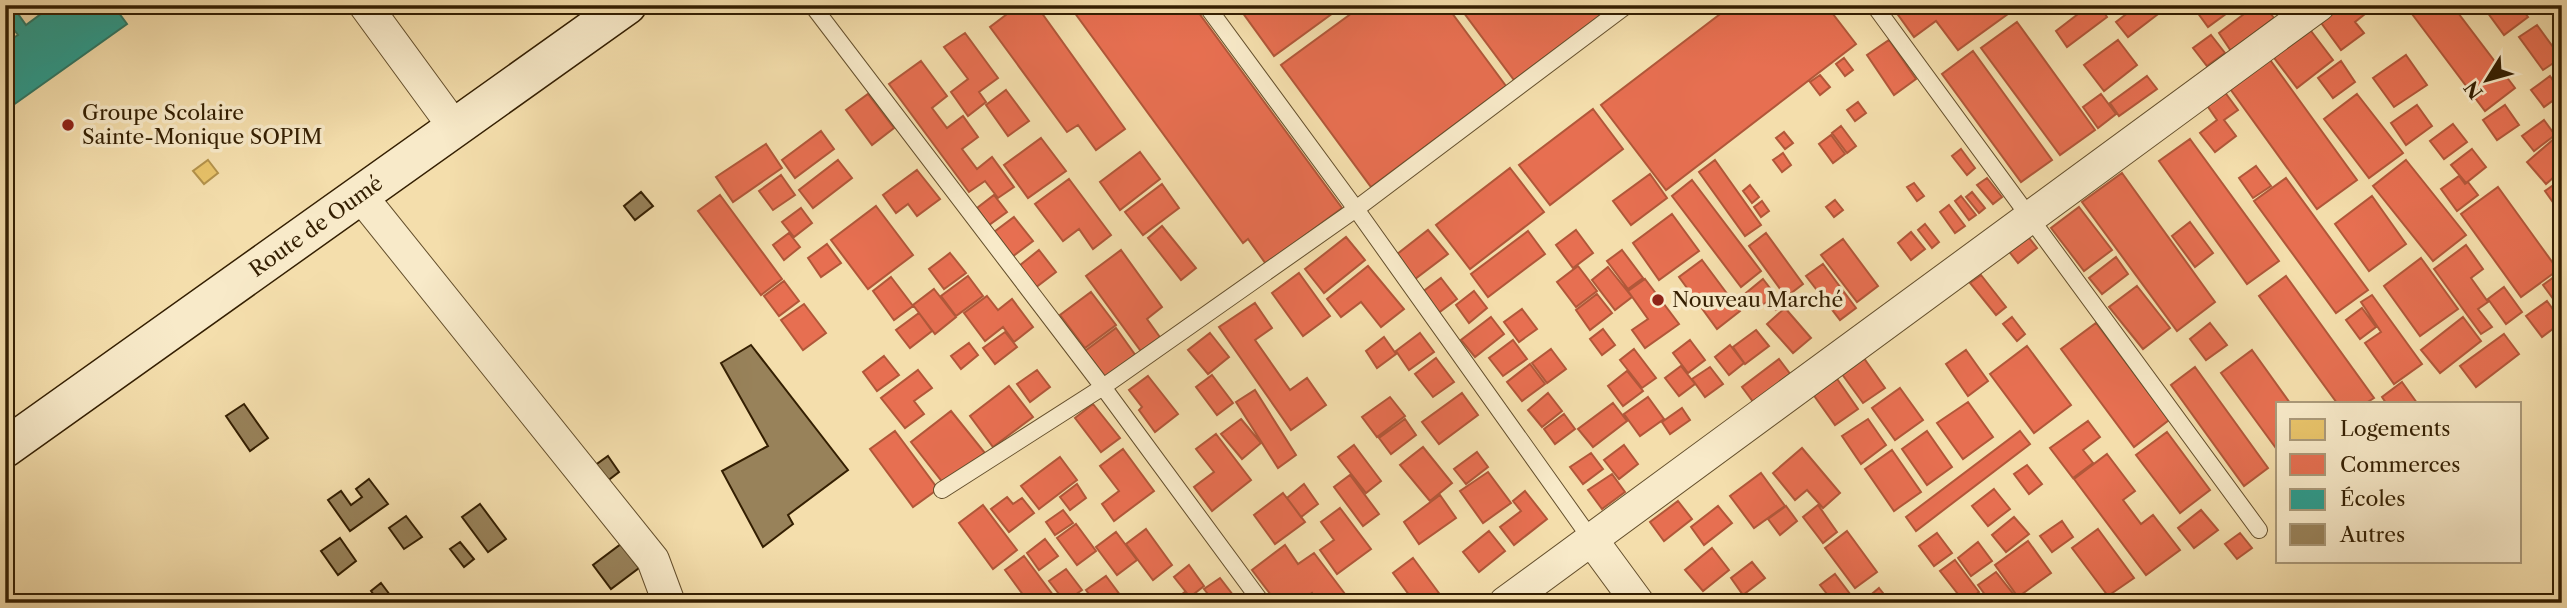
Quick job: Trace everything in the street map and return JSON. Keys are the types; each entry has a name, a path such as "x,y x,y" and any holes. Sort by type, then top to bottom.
{"street":[{"path":"365,5 455,128"},
{"name":"Route de Oumé","path":"5,449 626,5"},
{"path":"1505,603 2319,5"},
{"path":"360,195 653,560 669,603"},
{"path":"1591,539 1637,603"}],"lane":[{"path":"812,5 1103,387 1262,603"},
{"path":"1206,5 1356,209 1591,539"},
{"path":"942,490 1103,387 1356,209 1627,5"},
{"path":"1874,5 2259,530"}],"building: Logements":[{"path":"208,160 218,173 204,184 193,171"}],"building: Commerces":[{"path":"1019,5 1036,5 1125,129 1096,150 1078,125 1067,132 990,27"},
{"path":"1069,5 1193,5 1342,208 1266,264 1248,239 1243,243"},
{"path":"1237,5 1344,5 1274,56"},
{"path":"1363,5 1446,5 1506,86 1371,187 1281,65"},
{"path":"1458,5 1615,5 1514,80"},
{"path":"1732,5 1826,5 1856,44 1666,190 1601,105"},
{"path":"1891,5 2007,5 2012,11 1958,50 1936,21 1914,37"},
{"path":"2072,5 2099,5 2107,17 2067,47 2056,31 2078,14"},
{"path":"2138,5 2158,5 2162,11 2128,37 2116,22"},
{"path":"2192,5 2232,5 2234,8 2208,27"},
{"path":"2256,5 2264,5 2274,18 2231,51 2219,33"},
{"path":"2339,5 2367,5 2370,10 2355,22 2364,33 2341,50 2319,20"},
{"path":"2415,5 2452,5 2515,88 2485,111 2409,10"},
{"path":"2482,5 2519,5 2528,17 2504,35"},
{"path":"2017,22 2095,130 2060,155 1981,48"},
{"path":"2305,23 2333,60 2297,88 2268,50"},
{"path":"2537,25 2561,58 2543,70 2519,37"},
{"path":"965,33 998,78 979,92 986,102 968,116 951,92 968,79 944,47"},
{"path":"2211,35 2225,53 2207,66 2193,48"},
{"path":"1889,40 1916,79 1894,95 1867,55"},
{"path":"2118,40 2137,65 2104,91 2084,65"},
{"path":"1973,51 2052,160 2021,182 1942,74"},
{"path":"2406,55 2427,85 2394,107 2373,78"},
{"path":"2268,57 2357,180 2317,209 2228,86"},
{"path":"1844,58 1853,70 1845,76 1836,64"},
{"path":"921,61 947,96 932,108 947,128 963,116 978,137 962,149 977,169 992,157 1014,187 998,198 985,181 969,192 889,84"},
{"path":"2341,61 2355,82 2333,98 2318,78"},
{"path":"1820,75 1830,87 1820,95 1810,82"},
{"path":"2147,76 2157,89 2119,116 2110,103"},
{"path":"2550,76 2562,94 2544,107 2531,90"},
{"path":"1006,90 1029,121 1008,136 986,105"},
{"path":"2224,91 2238,110 2224,120 2236,136 2215,152 2200,133 2217,120 2206,104"},
{"path":"868,94 894,128 872,145 846,110"},
{"path":"2101,94 2116,114 2098,128 2083,107"},
{"path":"2357,94 2403,153 2369,178 2324,119"},
{"path":"1858,102 1866,113 1855,121 1847,110"},
{"path":"2417,105 2432,126 2406,145 2391,123"},
{"path":"2505,105 2519,125 2497,140 2483,120"},
{"path":"1593,109 1623,149 1550,205 1519,165"},
{"path":"2544,120 2555,135 2534,151 2522,136"},
{"path":"2453,124 2467,142 2444,159 2430,141"},
{"path":"1841,126 1856,146 1847,153 1832,133"},
{"path":"821,131 834,149 795,178 782,160"},
{"path":"1784,132 1793,143 1785,149 1776,138"},
{"path":"1831,135 1845,154 1833,163 1819,144"},
{"path":"1041,138 1066,171 1028,198 1004,165"},
{"path":"2555,138 2562,146 2562,170 2546,184 2527,162"},
{"path":"2190,139 2279,261 2247,284 2159,161"},
{"path":"766,144 782,168 733,202 716,177"},
{"path":"1961,149 1975,168 1967,175 1952,156"},
{"path":"2472,149 2486,167 2466,183 2451,165"},
{"path":"1140,152 1160,179 1120,210 1100,182"},
{"path":"1783,153 1791,165 1782,172 1773,160"},
{"path":"838,160 852,178 813,208 799,190"},
{"path":"1715,160 1761,225 1745,236 1699,172"},
{"path":"2406,160 2466,235 2433,261 2373,186"},
{"path":"2256,166 2271,186 2253,198 2239,178"},
{"path":"1510,168 1544,212 1470,269 1436,225"},
{"path":"917,170 940,199 917,216 908,204 896,213 883,195"},
{"path":"2122,173 2215,302 2177,331 2082,202"},
{"path":"1650,174 1667,198 1631,225 1613,201"},
{"path":"781,175 795,195 773,210 759,191"},
{"path":"2459,176 2465,184 2468,182 2478,195 2457,211 2441,189"},
{"path":"1987,178 2002,197 1993,204 1977,185"},
{"path":"2286,178 2368,290 2336,313 2254,201"},
{"path":"1069,179 1111,235 1093,249 1079,229 1063,241 1035,204"},
{"path":"2562,179 2562,215 2545,191"},
{"path":"1692,180 1761,271 1741,287 1672,196"},
{"path":"1914,183 1924,196 1917,201 1907,187"},
{"path":"1162,184 1179,208 1143,235 1125,212"},
{"path":"1750,185 1759,197 1752,203 1743,191"},
{"path":"2498,187 2558,270 2521,297 2461,214"},
{"path":"1972,192 1985,208 1979,213 1966,197"},
{"path":"720,195 782,279 761,295 698,211"},
{"path":"994,195 1007,212 989,225 977,208"},
{"path":"1961,196 1976,215 1969,220 1955,201"},
{"path":"2372,196 2406,244 2369,271 2335,224"},
{"path":"1835,200 1843,210 1834,217 1826,207"},
{"path":"1762,201 1769,211 1761,217 1754,207"},
{"path":"1949,205 1965,226 1955,233 1940,212"},
{"path":"876,206 913,255 868,289 831,240"},
{"path":"2079,207 2112,250 2084,271 2051,228"},
{"path":"801,208 812,223 794,237 782,222"},
{"path":"1672,214 1699,251 1659,280 1633,243"},
{"path":"1014,217 1033,241 1012,257 994,232"},
{"path":"2190,222 2213,253 2195,267 2172,236"},
{"path":"1925,224 1939,242 1932,248 1918,230"},
{"path":"1162,226 1196,268 1181,280 1148,238"},
{"path":"1428,230 1448,254 1415,279 1396,255"},
{"path":"1576,230 1593,253 1573,268 1556,245"},
{"path":"1528,231 1545,254 1488,297 1471,274"},
{"path":"1911,232 1925,249 1911,260 1898,243"},
{"path":"789,233 800,247 784,260 773,245"},
{"path":"1766,233 1803,284 1786,297 1749,246"},
{"path":"2026,234 2037,248 2018,263 2007,249"},
{"path":"1346,237 1365,260 1324,293 1305,269"},
{"path":"1843,239 1878,286 1857,302 1821,255"},
{"path":"827,244 841,263 821,277 808,258"},
{"path":"2466,245 2483,269 2471,278 2488,302 2478,309 2492,327 2481,334 2434,269"},
{"path":"1039,250 1056,272 1035,288 1019,266"},
{"path":"1121,250 1162,307 1147,319 1162,340 1143,354 1086,276"},
{"path":"1622,250 1643,278 1628,289 1607,261"},
{"path":"950,253 966,273 944,289 929,269"},
{"path":"2116,257 2128,274 2102,294 2089,278"},
{"path":"2421,258 2458,309 2420,336 2384,286"},
{"path":"1702,260 1740,311 1717,329 1679,277"},
{"path":"1823,264 1856,308 1840,320 1806,276"},
{"path":"1368,266 1404,309 1381,327 1361,302 1341,317 1327,299"},
{"path":"1578,266 1597,291 1576,307 1557,282"},
{"path":"1608,267 1632,297 1615,310 1592,280"},
{"path":"2562,271 2562,311 2543,285"},
{"path":"1299,273 1330,316 1303,336 1272,293"},
{"path":"1981,275 2006,307 1996,315 1970,283"},
{"path":"968,276 983,296 956,316 941,296"},
{"path":"2286,276 2374,398 2368,402 2336,402 2259,296"},
{"path":"891,277 913,306 894,320 873,291"},
{"path":"1441,278 1457,299 1437,314 1421,293"},
{"path":"1645,279 1679,324 1645,348 1632,330 1648,319 1628,291"},
{"path":"1763,279 1783,305 1776,310 1768,301 1757,309 1746,293"},
{"path":"784,281 799,301 779,316 764,296"},
{"path":"2137,286 2170,328 2143,349 2109,307"},
{"path":"2504,287 2522,312 2506,324 2488,299"},
{"path":"934,289 956,317 935,334 913,305"},
{"path":"1474,291 1487,308 1469,323 1456,305"},
{"path":"1091,292 1116,325 1085,348 1060,315"},
{"path":"1597,294 1612,313 1590,330 1576,310"},
{"path":"2372,295 2422,364 2394,384 2365,343 2381,332 2361,302"},
{"path":"987,296 998,310 1012,299 1033,327 1014,342 1003,327 985,341 964,313"},
{"path":"2547,301 2562,322 2542,337 2526,316"},
{"path":"1255,303 1272,328 1255,340 1290,390 1307,378 1326,405 1291,430 1219,327"},
{"path":"804,304 826,333 803,350 781,320"},
{"path":"1785,308 1811,338 1793,353 1767,324"},
{"path":"2362,308 2376,327 2360,339 2346,320"},
{"path":"1522,309 1537,329 1519,342 1504,322"},
{"path":"919,313 932,331 910,348 896,330"},
{"path":"1491,317 1504,334 1475,357 1461,340"},
{"path":"2012,317 2025,334 2017,341 2003,324"},
{"path":"2463,317 2481,341 2440,373 2421,350"},
{"path":"2096,323 2169,420 2134,447 2061,349"},
{"path":"2210,323 2227,345 2206,360 2190,339"},
{"path":"1116,328 1136,356 1105,378 1085,351"},
{"path":"1603,329 1615,345 1602,355 1590,339"},
{"path":"1756,330 1769,346 1745,364 1733,347"},
{"path":"1005,332 1017,347 995,364 983,348"},
{"path":"1210,333 1229,357 1208,374 1188,350"},
{"path":"1420,333 1434,352 1409,370 1396,351"},
{"path":"2504,334 2519,354 2476,387 2460,366"},
{"path":"1384,337 1396,354 1377,368 1366,351"},
{"path":"1513,340 1527,359 1503,376 1489,358"},
{"path":"1690,340 1705,360 1688,373 1673,353"},
{"path":"969,343 978,355 961,369 951,356"},
{"path":"1730,345 1744,363 1729,375 1715,357"},
{"path":"2027,346 2071,405 2034,433 1990,374"},
{"path":"1551,349 1566,369 1547,383 1532,363"},
{"path":"1634,349 1656,378 1642,388 1620,360"},
{"path":"1966,350 1988,381 1968,396 1946,364"},
{"path":"2252,350 2289,402 2276,402 2276,448 2221,373"},
{"path":"1861,354 1885,388 1863,403 1839,370"},
{"path":"884,356 899,375 877,391 863,372"},
{"path":"1436,358 1454,382 1433,397 1415,374"},
{"path":"1779,359 1794,379 1757,407 1742,387"},
{"path":"1530,364 1545,384 1522,401 1507,382"},
{"path":"1681,366 1695,384 1679,396 1665,378"},
{"path":"1710,367 1723,384 1705,397 1692,379"},
{"path":"2195,367 2268,468 2244,486 2171,385"},
{"path":"918,370 932,388 914,401 924,414 905,428 881,398"},
{"path":"1037,370 1050,387 1030,402 1017,384"},
{"path":"1627,371 1643,391 1623,406 1608,386"},
{"path":"1833,373 1858,409 1835,425 1810,390"},
{"path":"1212,375 1233,403 1217,415 1196,387"},
{"path":"1148,376 1178,414 1155,432 1139,410 1142,407 1129,390"},
{"path":"2402,382 2416,402 2385,402 2382,397"},
{"path":"1009,386 1033,417 993,447 970,416"},
{"path":"1900,388 1923,420 1895,440 1872,408"},
{"path":"1255,390 1296,455 1278,468 1236,402"},
{"path":"1462,393 1478,415 1439,444 1422,422"},
{"path":"1548,393 1562,411 1542,427 1528,410"},
{"path":"1390,397 1405,416 1377,437 1362,417"},
{"path":"1648,397 1664,419 1640,436 1624,414"},
{"path":"1968,402 1993,437 1963,459 1937,423"},
{"path":"1613,403 1627,421 1593,447 1578,429"},
{"path":"1093,404 1120,438 1101,452 1075,418"},
{"path":"1682,408 1690,420 1670,434 1662,422"},
{"path":"951,411 985,453 944,484 911,442"},
{"path":"1564,414 1575,429 1555,444 1544,429"},
{"path":"1241,419 1261,443 1242,459 1221,434"},
{"path":"1405,419 1416,435 1391,454 1379,438"},
{"path":"1868,419 1886,445 1861,464 1842,436"},
{"path":"2088,421 2100,437 2083,450 2093,463 2073,478 2050,448"},
{"path":"895,431 938,489 913,507 870,449"},
{"path":"1927,431 1952,467 1927,485 1902,449"},
{"path":"2020,431 2030,444 1916,531 1906,517"},
{"path":"2167,432 2210,490 2180,513 2136,455"},
{"path":"1216,434 1251,480 1212,511 1194,487 1214,472 1196,449"},
{"path":"1354,445 1381,481 1366,493 1338,457"},
{"path":"1624,445 1638,464 1619,479 1604,460"},
{"path":"1423,447 1452,483 1430,501 1400,465"},
{"path":"1802,448 1840,493 1823,508 1807,490 1795,500 1773,473"},
{"path":"1123,449 1154,491 1114,521 1102,504 1119,491 1100,466"},
{"path":"1892,450 1921,492 1894,511 1865,469"},
{"path":"1477,452 1488,467 1466,484 1454,469"},
{"path":"1591,453 1603,469 1583,484 1570,467"},
{"path":"2107,454 2135,491 2123,500 2141,524 2153,515 2180,550 2146,575 2074,479"},
{"path":"1060,457 1077,480 1039,509 1021,486"},
{"path":"2027,465 2042,484 2029,494 2014,474"},
{"path":"1488,472 1511,503 1483,523 1460,491"},
{"path":"1761,473 1785,506 1754,528 1730,496"},
{"path":"1612,474 1625,492 1602,509 1588,490"},
{"path":"1350,475 1379,514 1363,526 1334,487"},
{"path":"1077,484 1086,498 1070,510 1060,497"},
{"path":"1304,484 1318,504 1301,517 1287,498"},
{"path":"1994,489 2010,509 1988,526 1972,506"},
{"path":"1525,491 1547,519 1514,545 1500,527 1521,511 1513,501"},
{"path":"1283,493 1305,522 1275,544 1254,515"},
{"path":"1440,495 1456,518 1419,544 1404,522"},
{"path":"1007,497 1013,504 1022,498 1034,513 1009,532 991,509"},
{"path":"1678,501 1692,519 1664,541 1650,522"},
{"path":"983,505 1017,550 993,569 959,523"},
{"path":"1818,505 1837,532 1823,543 1803,517"},
{"path":"1718,506 1732,523 1704,545 1691,527"},
{"path":"1786,506 1797,521 1780,535 1768,519"},
{"path":"1340,508 1371,549 1337,574 1320,550 1334,540 1321,522"},
{"path":"1063,510 1073,523 1055,535 1046,522"},
{"path":"2201,510 2218,530 2194,548 2178,528"},
{"path":"2014,517 2029,534 2006,552 1992,535"},
{"path":"2062,521 2073,537 2052,552 2040,536"},
{"path":"1076,524 1096,551 1077,565 1057,538"},
{"path":"1146,529 1172,565 1153,580 1126,544"},
{"path":"2098,529 2134,578 2108,596 2072,548"},
{"path":"1489,531 1505,551 1479,572 1463,552"},
{"path":"1847,531 1877,572 1855,588 1825,548"},
{"path":"1116,532 1137,560 1117,575 1096,547"},
{"path":"1937,533 1952,553 1934,566 1919,546"},
{"path":"2240,533 2252,548 2237,559 2225,544"},
{"path":"1045,539 1058,556 1039,570 1027,553"},
{"path":"2028,541 2051,573 2018,597 1995,565"},
{"path":"1978,542 1992,561 1971,576 1958,558"},
{"path":"1285,545 1298,564 1314,553 1345,594 1333,603 1319,603 1312,593 1298,603 1277,603 1252,570"},
{"path":"1712,548 1729,570 1703,591 1685,570"},
{"path":"1024,556 1059,603 1029,603 1005,570"},
{"path":"1413,558 1444,600 1440,603 1415,603 1393,573"},
{"path":"1955,560 1979,592 1965,603 1940,571"},
{"path":"1752,562 1765,578 1743,595 1731,578"},
{"path":"1189,565 1204,586 1190,597 1174,577"},
{"path":"1066,569 1082,590 1065,602 1049,581"},
{"path":"1996,572 2018,600 2015,603 1991,603 1978,585"},
{"path":"1835,574 1855,603 1834,603 1820,585"},
{"path":"1106,576 1123,599 1119,603 1095,603 1086,590"},
{"path":"1220,578 1233,595 1223,603 1215,603 1204,589"},
{"path":"1879,588 1891,603 1861,603"},
{"path":"1185,592 1193,603 1170,603"}],"building: Écoles":[{"path":"9,5 24,5 16,11 26,25 53,5 113,5 127,24 9,108 5,104 5,43 18,35 5,18 5,8"}],"building: Autres":[{"path":"641,192 653,206 635,220 624,206"},
{"path":"751,345 848,470 788,515 793,524 763,547 722,471 768,446 721,363"},
{"path":"244,404 268,438 250,451 226,416"},
{"path":"608,456 619,472 606,482 594,466"},
{"path":"369,479 388,504 350,531 328,500 341,491 351,505 362,497 356,489"},
{"path":"480,504 506,539 488,552 462,517"},
{"path":"406,516 422,537 404,549 389,528"},
{"path":"340,538 356,561 338,575 321,551"},
{"path":"460,542 474,559 464,567 450,549"},
{"path":"621,544 639,568 611,589 593,565"},
{"path":"381,583 390,595 380,603 371,591"}],"place":[{"name":"Groupe Scolaire Sainte-Monique SOPIM","path":"68,125"},
{"name":"Nouveau Marché","path":"1658,300"}]}
